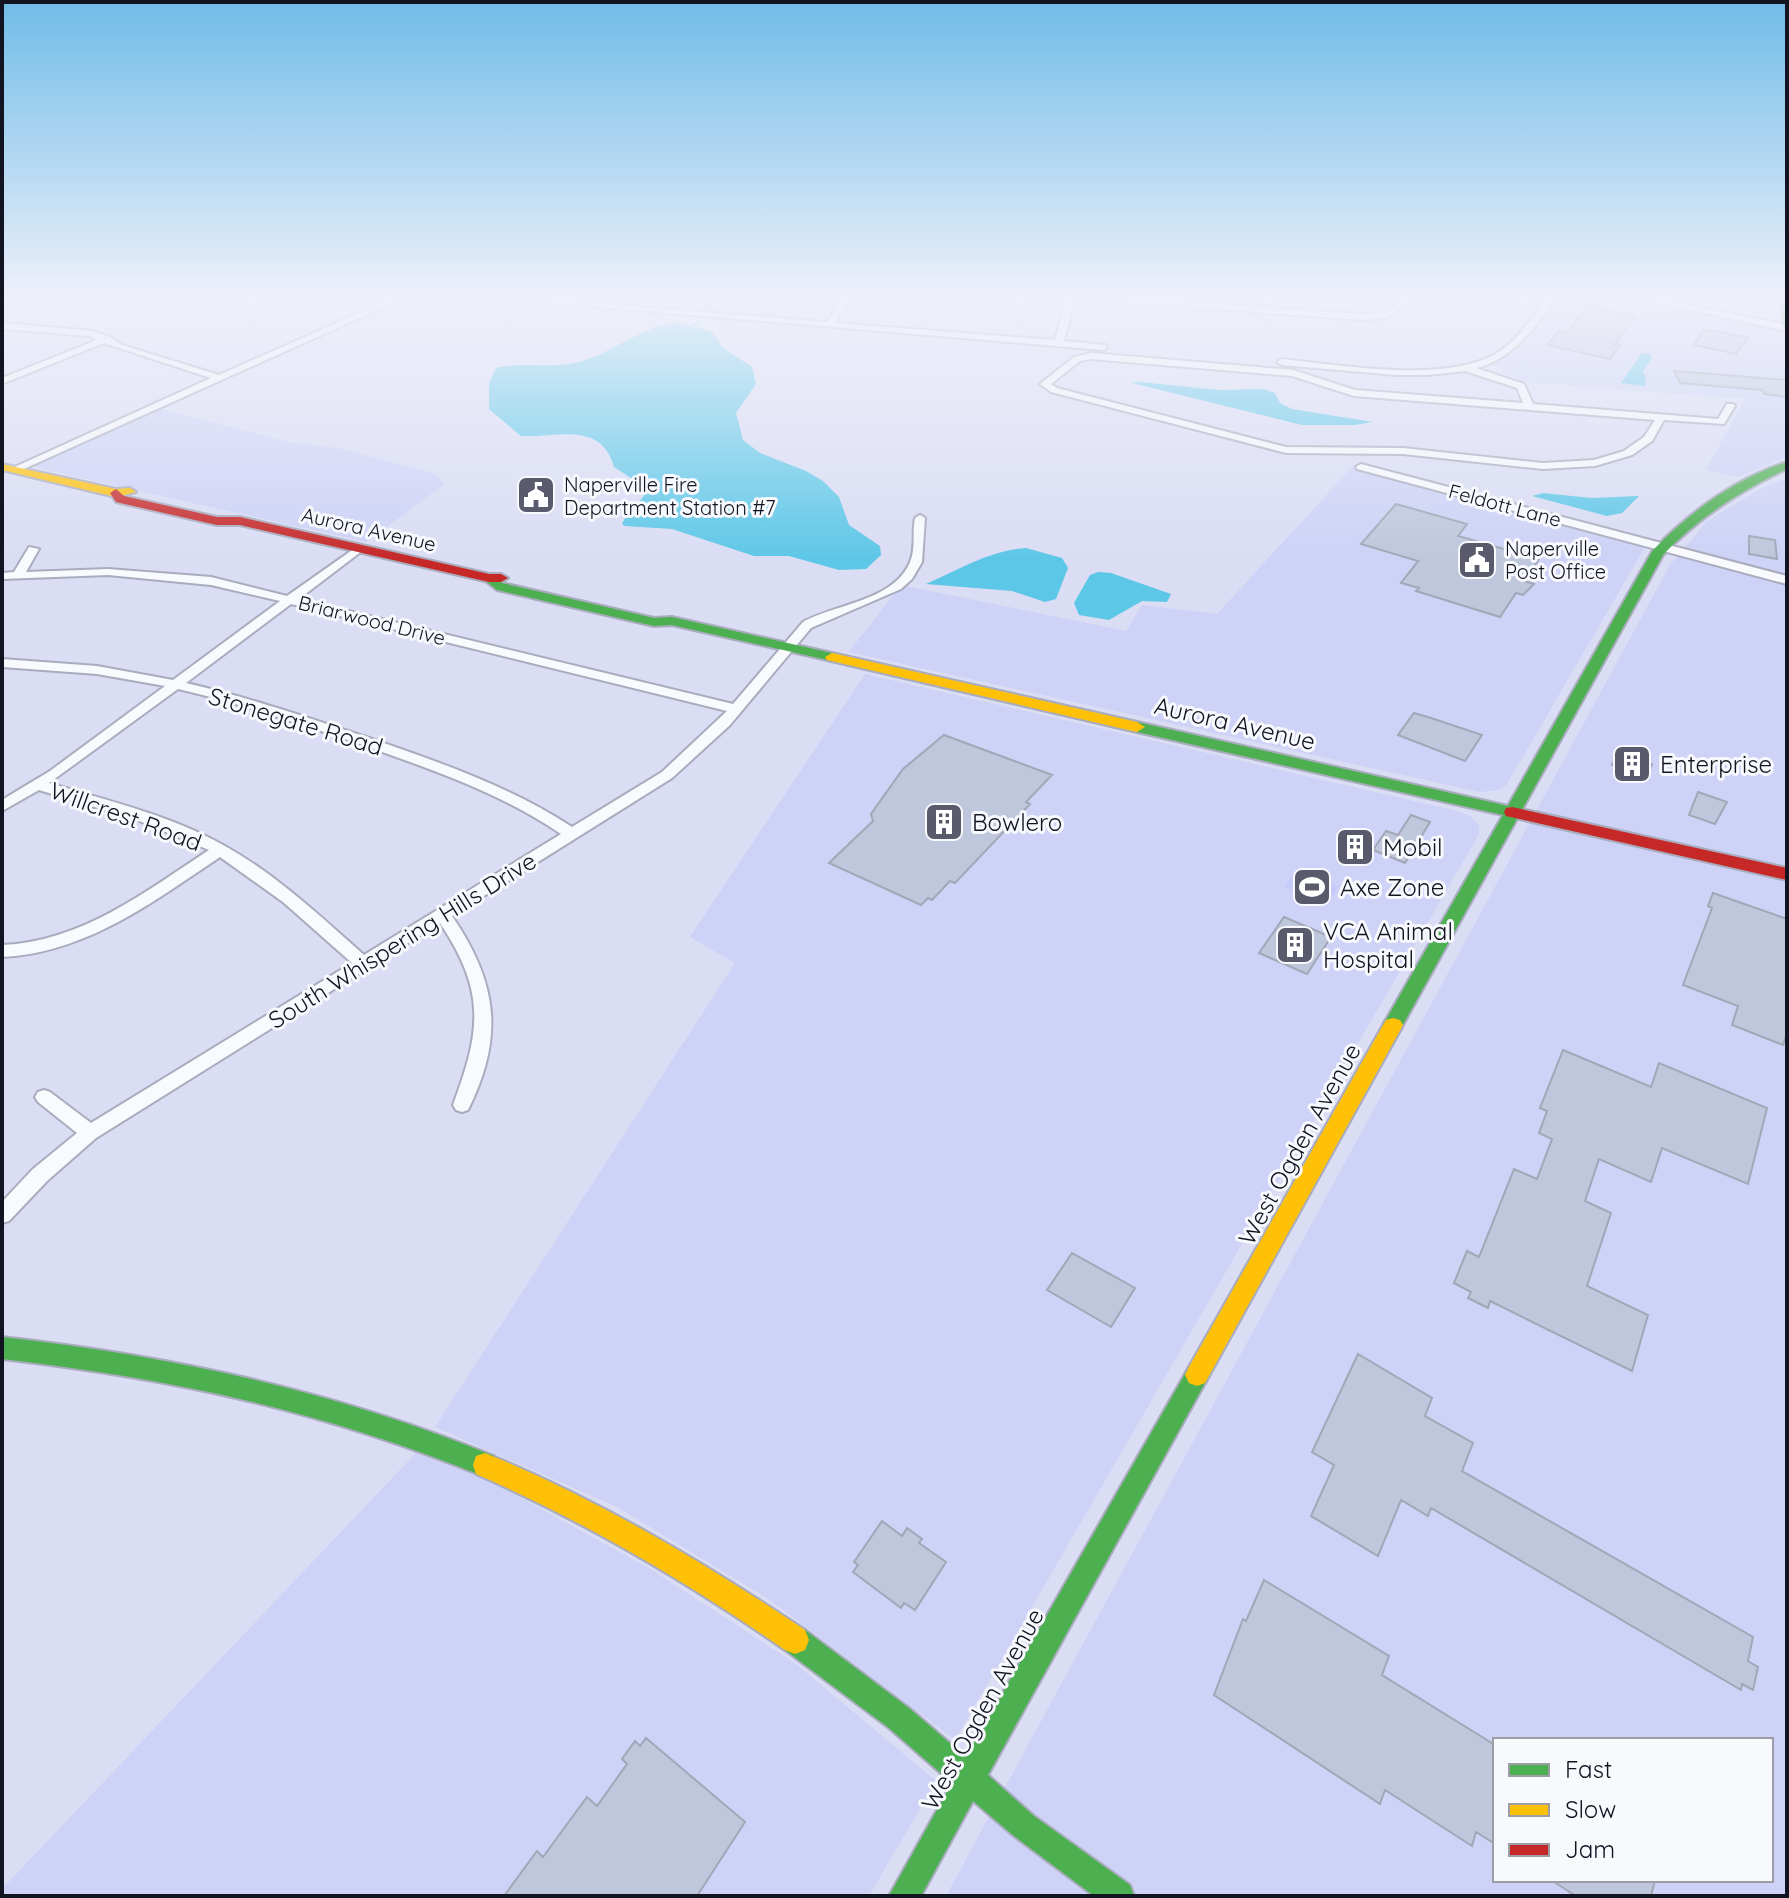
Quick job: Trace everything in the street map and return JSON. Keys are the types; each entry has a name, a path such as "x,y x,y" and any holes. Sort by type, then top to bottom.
{"main road":[{"name":"West Ogden Avenue","path":"904,1896 1663,547 1712,503 1787,465"},
{"name":"Aurora Avenue","path":"6,471 116,493 120,499 217,521 240,521 489,578 497,586 605,611 654,622 672,621 1787,874"},
{"path":"2,1348 148,1365 272,1391 359,1417 500,1470 629,1535 740,1603 890,1712 1010,1816 1119,1896"}],"street":[{"path":"6,471 209,383"},
{"path":"1047,383 1054,390 1276,448 1403,451 1532,465 1595,463 1638,448 1648,439 1661,417"},
{"path":"1322,383 1354,393 1721,422 1730,406"},
{"path":"1511,383 1521,386 1528,405"},
{"name":"Feldott Lane","path":"1361,467 1787,580"},
{"name":"South Whispering Hills Drive","path":"2,1215 40,1175 90,1133 667,775 713,735 787,647 815,619 881,595 906,578 917,560 920,518"},
{"path":"18,575 33,549"},
{"path":"2,806 39,785 358,549"},
{"name":"Briarwood Drive","path":"2,576 108,572 175,576 290,600 736,709"},
{"name":"Stonegate Road","path":"2,663 87,667 175,685 327,728 475,779 526,803 573,835"},
{"name":"Willcrest Road","path":"39,785 171,826 219,850 251,870 363,964"},
{"path":"2,951 12,952 49,944 94,928 219,850"},
{"path":"443,915 470,954 483,993 482,1050 462,1105"},
{"path":"44,1097 90,1133"}],"shaded area":[{"path":"489,383 756,383 736,413 743,440 760,453 823,481 839,497 849,525 880,546 881,555 866,569 839,570 789,556 754,556 672,529 625,526 622,524 647,488 614,467 608,452 588,437 562,434 521,436 489,409"},
{"path":"1132,383 1219,390 1264,389 1275,393 1280,403 1292,409 1373,422 1302,425"},
{"path":"1530,383 1787,383 1787,457 1738,477 1706,470 1745,399"},
{"path":"1621,383 1645,383 1645,386"},
{"path":"154,407 292,443 338,448 436,474 445,484 366,542 24,465"},
{"path":"1353,466 1648,542 1507,784 1499,790 1480,792 849,652 901,585 1126,631 1142,605 1217,614"},
{"path":"1787,478 1787,1896 946,1896 1670,565 1707,521 1761,488"},
{"path":"1543,493 1591,498 1639,496 1622,513 1607,516 1532,496"},
{"path":"1026,548 1062,558 1068,568 1056,599 1045,602 1012,591 926,584 987,557"},
{"path":"1111,573 1171,594 1167,602 1142,601 1109,620 1079,615 1074,603 1090,575"},
{"path":"865,674 1457,811 1470,816 1479,825 1479,834 955,1740 770,1600 617,1507 435,1427 735,963 690,937"},
{"name":"Axe Zone","path":"1297,869 1339,887 1327,905 1284,887"},
{"path":"416,1453 491,1481 652,1570 796,1664 936,1781 869,1896 2,1896 2,1889"}],"building":[{"path":"1680,383 1787,383 1787,397 1765,394 1762,390"},
{"name":"Naperville Post Office","path":"1396,504 1467,524 1458,536 1539,559 1524,581 1534,584 1523,595 1516,593 1500,617 1416,591 1419,588 1401,583 1418,561 1361,544"},
{"path":"1749,536 1775,540 1777,559 1749,554"},
{"path":"1414,713 1482,735 1465,761 1398,735"},
{"name":"Bowlero","path":"944,735 1052,775 1026,802 1030,804 955,883 950,881 932,900 928,898 921,905 829,863 873,821 871,814 903,769"},
{"name":"Enterprise","path":"1618,752 1652,764 1646,777 1612,765"},
{"path":"1698,792 1727,802 1715,824 1689,815"},
{"name":"Mobil","path":"1411,815 1430,822 1405,863 1373,850 1386,831 1398,835"},
{"path":"1713,893 1787,919 1787,1033 1783,1045 1732,1025 1738,1006 1683,985 1712,908 1708,906"},
{"name":"VCA Animal Hospital","path":"1284,917 1331,937 1307,974 1259,953"},
{"path":"1563,1050 1651,1087 1659,1063 1767,1108 1748,1184 1662,1148 1651,1182 1599,1159 1585,1201 1611,1213 1587,1286 1648,1315 1632,1371 1490,1301 1488,1308 1468,1298 1471,1292 1454,1283 1467,1251 1479,1257 1514,1169 1537,1179 1552,1139 1539,1133 1547,1111 1540,1108"},
{"path":"1072,1253 1135,1288 1111,1327 1047,1290"},
{"path":"1358,1354 1432,1398 1425,1416 1473,1443 1462,1471 1753,1637 1748,1661 1758,1667 1753,1690 1742,1684 1741,1690 1431,1508 1428,1516 1401,1500 1378,1556 1311,1516 1334,1465 1312,1452"},
{"path":"882,1521 902,1536 907,1528 922,1539 919,1543 946,1562 915,1610 904,1603 901,1608 853,1572 858,1565 854,1562"},
{"path":"1264,1580 1389,1656 1382,1675 1493,1744 1493,1843 1476,1832 1472,1846 1385,1790 1380,1804 1214,1695 1243,1619 1246,1621"},
{"path":"646,1738 745,1822 697,1896 504,1896 537,1851 543,1857 587,1797 597,1806 627,1764 622,1759 635,1741 640,1746"},
{"path":"1554,1882 1654,1882 1651,1896 1576,1896"}],"traffic: fast":[{"path":"1393,1025 1658,553 1686,525 1717,502 1787,465"},
{"path":"489,578 497,586 654,622 672,621 832,657"},
{"path":"1137,727 1512,812"},
{"path":"2,1348 128,1364 248,1387 366,1420 485,1465"},
{"path":"904,1896 1197,1375"},
{"path":"795,1640 899,1718 1024,1826 1119,1896"}],"traffic: slow":[{"path":"2,467 116,493 130,492"},
{"path":"832,657 1137,727"},
{"path":"1197,1375 1393,1025"},
{"path":"485,1465 566,1502 644,1544 721,1590 795,1640"}],"traffic: jam":[{"path":"116,493 120,499 217,521 240,521 489,578 501,578"},
{"path":"1512,812 1787,874"}],"place":[{"name":"Naperville Fire Department Station #7","path":"536,495"},
{"name":"Naperville Post Office","path":"1477,560"},
{"name":"Enterprise","path":"1632,764"},
{"name":"Bowlero","path":"944,822"},
{"name":"Mobil","path":"1355,847"},
{"name":"Axe Zone","path":"1312,887"},
{"name":"VCA Animal Hospital","path":"1295,945"}]}
